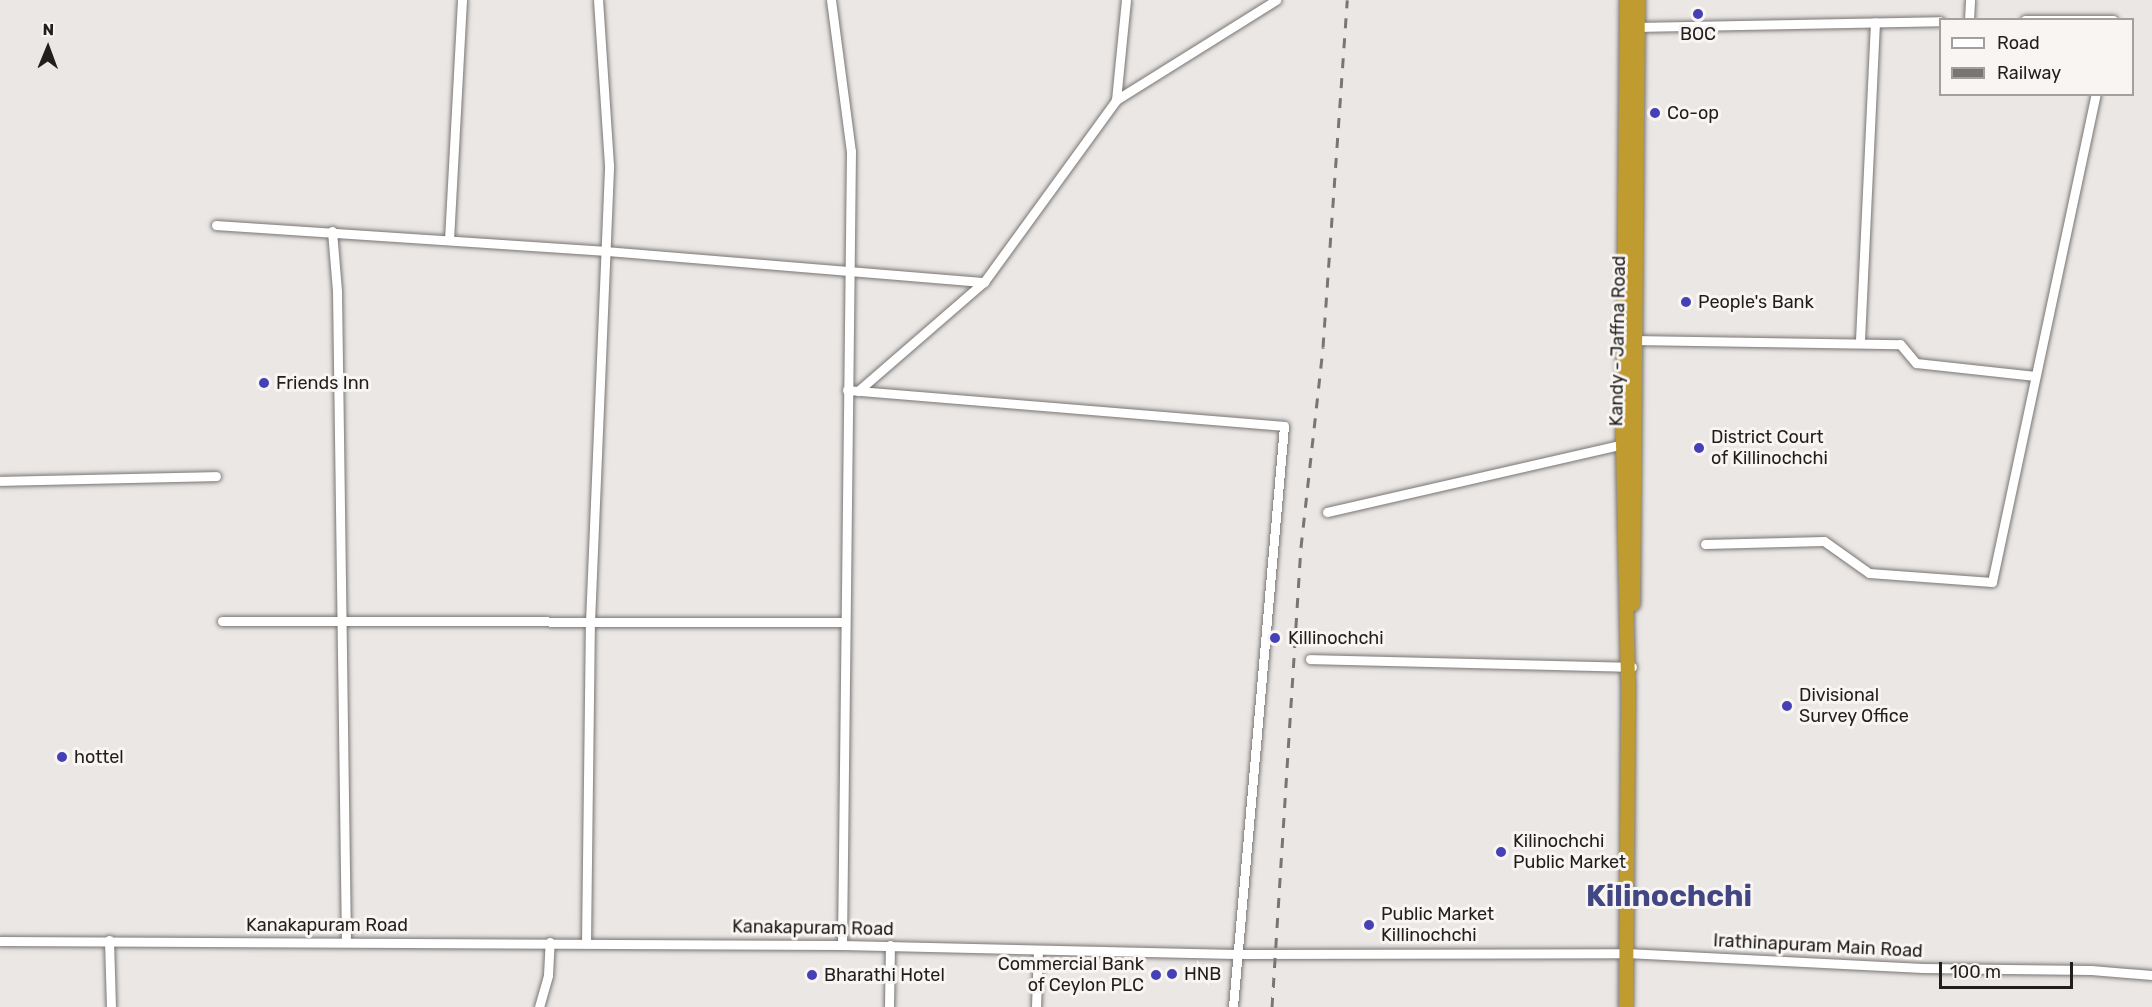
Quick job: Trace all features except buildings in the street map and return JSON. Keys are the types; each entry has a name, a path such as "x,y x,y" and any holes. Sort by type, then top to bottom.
{"highway":[{"name":"Kandy - Jaffna Road","path":"1626,1007 1632,27 1627,0"},
{"name":"Kandy - Jaffna Road","path":"1632,27 1638,0"},
{"name":"Kandy - Jaffna Road","path":"1628,667 1623,444 1630,340"}],"street":[{"path":"449,240 462,0"},
{"path":"586,943 590,622 609,165 598,0"},
{"path":"831,0 851,151 842,945"},
{"path":"1116,100 1126,0"},
{"path":"858,391 984,282 1116,100 1276,0"},
{"path":"1969,18 1970,0"},
{"path":"1632,27 1939,21"},
{"path":"1860,340 1875,22"},
{"path":"1705,544 1824,541 1869,573 1992,582 2096,96"},
{"path":"216,225 606,251 848,274 984,282"},
{"path":"332,231 337,291 346,942"},
{"path":"1630,340 1860,340 1900,344 1916,363 2035,376"},
{"path":"847,390 1284,426 1233,1007"},
{"path":"1327,512 1623,444"},
{"path":"0,481 216,476"},
{"path":"222,621 845,622"},
{"path":"1310,659 1628,667"},
{"path":"109,939 111,1007"},
{"name":"Kanakapuram Road","path":"0,941 109,939 890,945 1236,954 1626,953"},
{"path":"539,1007 550,942"},
{"path":"889,1007 890,945"},
{"path":"1036,1007 1038,950"},
{"name":"Irathinapuram Main Road","path":"1626,953 1923,968 2091,970 2152,975"}],"railway":[{"path":"1272,1007 1301,547 1323,347 1347,0"}],"place":[{"name":"BOC","path":"1698,14"},
{"name":"Co-op","path":"1655,113"},
{"name":"People's Bank","path":"1686,302"},
{"name":"Friends Inn","path":"264,383"},
{"name":"District Court of Killinochchi","path":"1699,448"},
{"name":"Killinochchi","path":"1275,638"},
{"name":"Divisional Survey Office","path":"1787,706"},
{"name":"hottel","path":"62,757"},
{"name":"Kilinochchi Public Market","path":"1501,852"},
{"name":"Public Market Killinochchi","path":"1369,925"},
{"name":"HNB","path":"1172,974"},
{"name":"Bharathi Hotel","path":"812,975"},
{"name":"Commercial Bank of Ceylon PLC","path":"1156,975"}],"district":[{"name":"Kilinochchi","path":"1669,896"}]}
